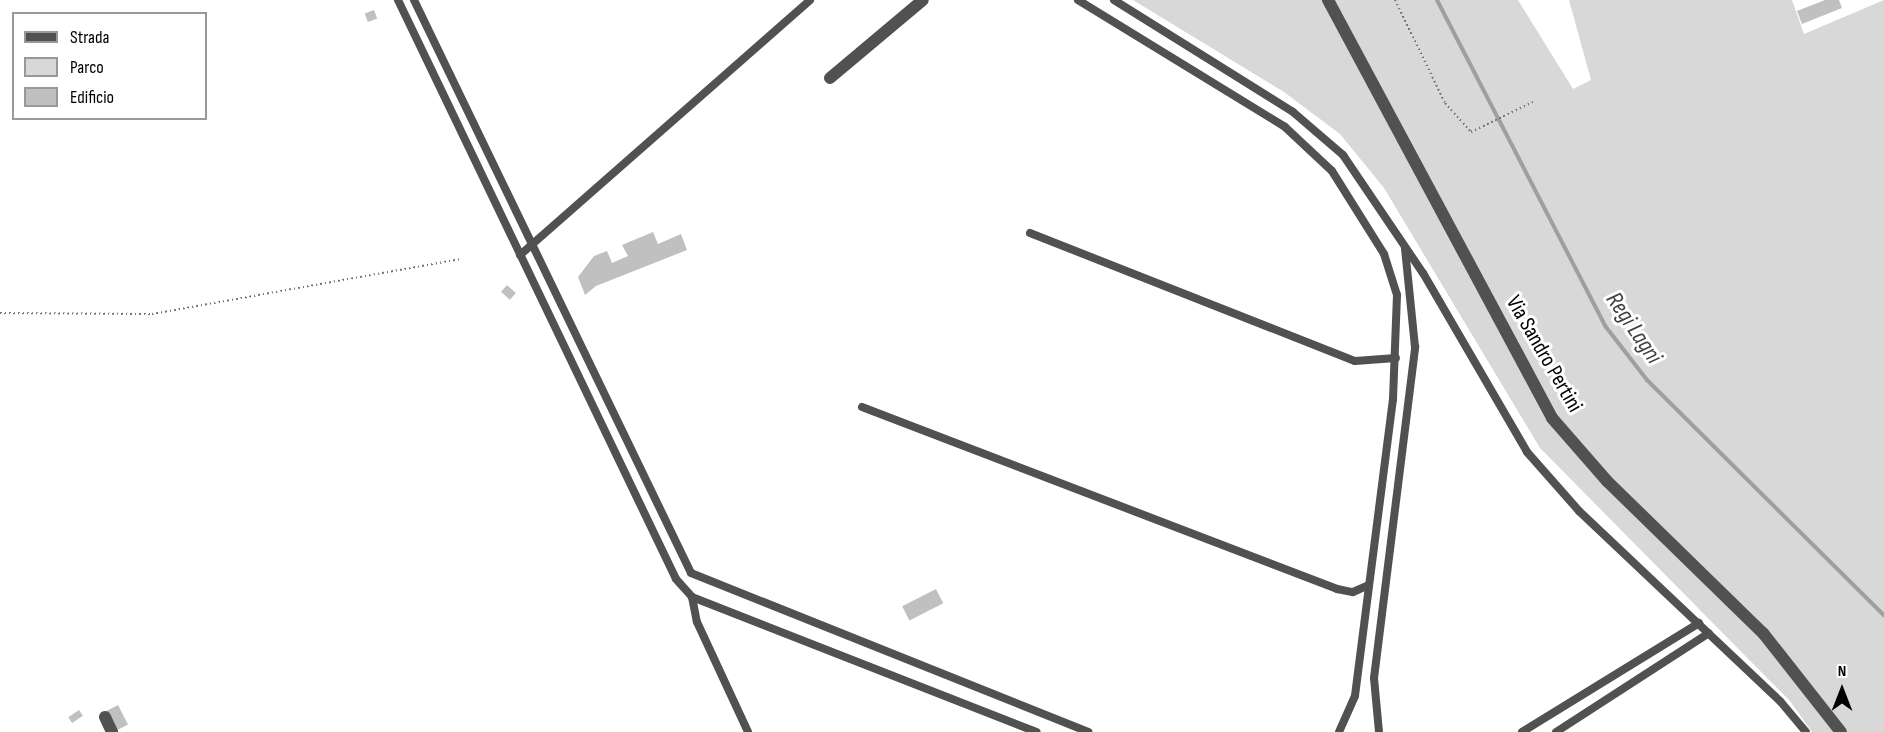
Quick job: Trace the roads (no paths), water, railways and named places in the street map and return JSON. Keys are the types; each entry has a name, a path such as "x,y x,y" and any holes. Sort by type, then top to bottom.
{"street":[{"path":"830,78 923,0"},
{"name":"Via Sandro Pertini","path":"1328,0 1552,418 1607,481 1763,633 1841,732"},
{"path":"105,717 112,732"}],"lane":[{"path":"398,0 676,579 693,597 1036,732"},
{"path":"414,0 698,580 1088,732"},
{"path":"520,255 810,0"},
{"path":"1078,0 1285,127 1332,171 1384,254 1397,295 1396,358 1355,696 1339,732"},
{"path":"1114,0 1321,134 1359,176 1404,244 1527,452 1580,511 1699,623 1806,732"},
{"path":"1030,233 1355,361 1396,358"},
{"path":"1379,732 1374,678 1415,347 1404,244"},
{"path":"862,407 1337,590 1353,592 1369,585"},
{"path":"693,597 697,622 748,732"},
{"path":"1522,732 1699,623"},
{"path":"1556,732 1709,633"}],"waterway":[{"name":"Regi Lagni","path":"1437,0 1606,327 1647,380 1884,615"}]}
